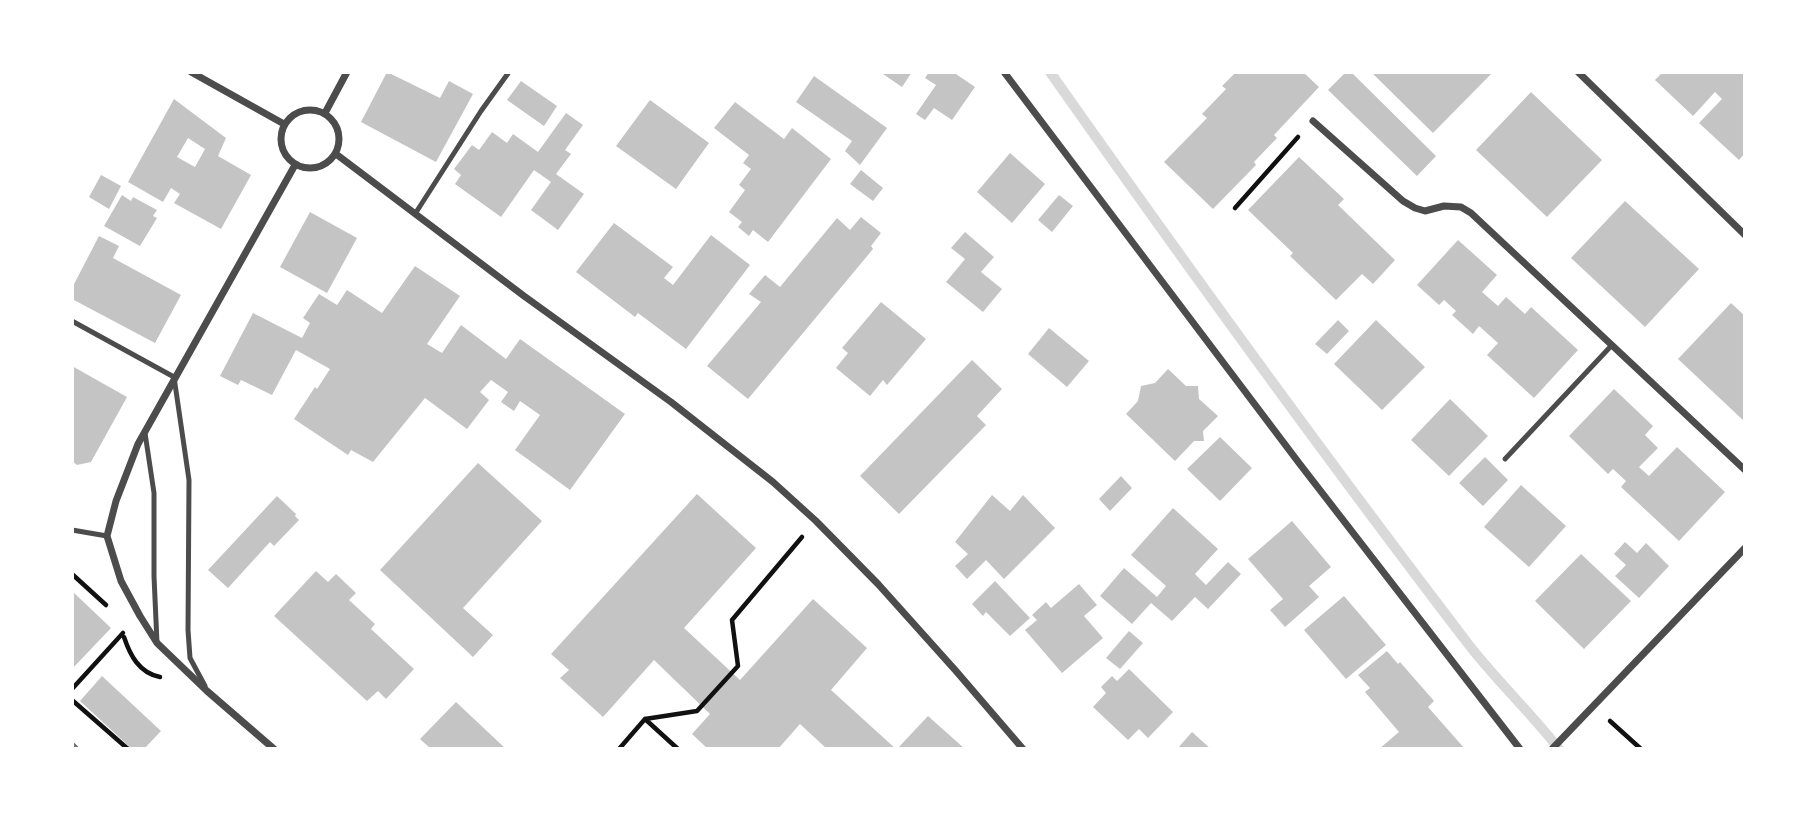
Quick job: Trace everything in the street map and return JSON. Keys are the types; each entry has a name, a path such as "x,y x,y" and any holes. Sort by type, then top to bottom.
{"street":[{"path":"191,72 284,124"},
{"path":"325,113 348,72"},
{"path":"1004,72 1299,463 1520,749"},
{"path":"1578,72 1745,235"},
{"path":"310,110 325,113 335,124 340,139 336,154 325,165 310,169 295,165 284,154 280,139 284,124 295,113 310,110"},
{"path":"1313,121 1403,201 1415,208 1425,211 1444,206 1461,207 1471,213 1745,470"},
{"path":"336,154 524,296 671,402 773,482 878,584 1023,749"},
{"path":"274,749 157,643 121,581 107,536 116,501 145,430 295,165"},
{"path":"1552,749 1745,548"}],"lane":[{"path":"415,214 509,72"},
{"path":"72,321 174,377 189,480 190,658 207,691"},
{"path":"1505,459 1612,345"},
{"path":"145,430 154,493 157,643"},
{"path":"72,530 107,536"}],"path":[{"path":"1235,208 1313,121"},
{"path":"619,749 645,719 697,711 738,666 732,620 816,521"},
{"path":"72,689 140,617"},
{"path":"72,700 128,749"},
{"path":"1593,707 1642,749"},
{"path":"645,719 678,749"}],"building":[{"path":"387,72 440,98 449,81 473,94 436,162 361,122"},
{"path":"880,72 912,72 902,87"},
{"path":"929,72 953,72 975,87 952,120 934,108 925,120 916,114 936,85 925,78"},
{"path":"1236,72 1303,72 1319,87 1274,135 1277,138 1254,162 1256,165 1213,209 1164,162 1207,118 1202,114 1226,89 1222,86"},
{"path":"1346,72 1351,72 1436,156 1417,176 1328,90"},
{"path":"1371,72 1493,72 1433,133"},
{"path":"1663,72 1745,72 1745,153 1739,160 1699,123 1722,99 1715,92 1693,116 1655,80"},
{"path":"814,76 887,128 860,165 845,151 852,141 796,102"},
{"path":"521,81 557,106 544,126 507,100"},
{"path":"1531,92 1602,160 1547,217 1476,150"},
{"path":"174,99 226,138 218,156 251,175 221,229 174,203 180,194 171,188 163,202 128,182","holes":["188,138 205,149 195,167 177,157"]},
{"path":"650,100 709,143 676,189 616,146"},
{"path":"735,102 784,139 792,128 831,159 768,242 753,230 749,236 738,227 742,222 729,212 745,190 739,185 751,169 743,163 749,155 714,128"},
{"path":"566,113 583,125 565,150 571,154 556,174 584,194 558,230 531,210 551,182 534,170 501,217 455,184 461,175 454,169 472,145 479,150 492,132 507,143 513,134 538,152"},
{"path":"1010,153 1045,184 1012,223 977,192"},
{"path":"1299,157 1344,199 1338,205 1395,260 1373,284 1362,274 1336,300 1290,256 1293,253 1248,210"},
{"path":"861,170 883,188 873,201 850,184"},
{"path":"101,175 121,186 109,209 89,197"},
{"path":"122,195 131,201 133,197 157,210 153,216 157,218 140,246 104,226"},
{"path":"1059,195 1073,206 1052,232 1038,220"},
{"path":"1625,201 1699,269 1645,327 1571,258"},
{"path":"310,212 357,238 327,293 280,267"},
{"path":"861,217 881,233 871,246 873,249 748,399 707,366 761,302 749,294 765,275 780,287 837,218 850,230"},
{"path":"614,223 673,267 664,278 673,285 711,235 750,265 686,349 638,313 635,317 576,272"},
{"path":"965,232 994,257 981,272 1002,289 983,312 946,282 965,259 951,248"},
{"path":"99,236 119,246 113,258 181,295 155,343 72,299 72,288"},
{"path":"1458,240 1497,275 1482,292 1498,306 1506,297 1525,314 1531,307 1578,350 1534,398 1487,355 1498,343 1479,326 1473,334 1452,315 1456,311 1444,300 1439,305 1417,285"},
{"path":"415,266 460,296 427,344 442,353 461,325 506,359 520,339 625,414 570,490 515,450 540,415 520,401 514,411 501,402 508,392 491,380 480,392 489,400 467,429 425,398 373,462 351,450 348,455 294,419 330,369 296,350 272,395 241,380 238,385 220,376 253,313 302,338 310,323 303,318 319,294 337,305 347,290 382,313"},
{"path":"881,302 926,339 887,385 883,380 870,396 836,368 848,353 842,348"},
{"path":"1731,303 1745,316 1745,422 1678,359"},
{"path":"1338,320 1349,331 1327,354 1315,344"},
{"path":"1376,320 1425,367 1382,410 1334,364"},
{"path":"1049,328 1089,361 1067,387 1028,354"},
{"path":"972,360 1002,389 977,416 986,425 899,514 860,476"},
{"path":"72,366 127,397 91,462 77,465 72,461"},
{"path":"1168,369 1186,386 1198,386 1199,399 1218,416 1203,431 1204,441 1194,441 1175,461 1126,414 1138,401 1141,386 1155,383"},
{"path":"1614,389 1653,426 1645,435 1658,448 1639,467 1649,476 1677,447 1725,492 1679,541 1621,487 1626,481 1613,469 1608,474 1569,436"},
{"path":"1450,399 1488,436 1449,476 1411,440"},
{"path":"1220,437 1252,468 1220,501 1187,469"},
{"path":"1485,457 1508,480 1483,506 1459,483"},
{"path":"478,463 542,521 463,608 493,635 473,657 380,570"},
{"path":"1121,476 1132,488 1110,511 1099,499"},
{"path":"1521,485 1566,526 1529,567 1484,527"},
{"path":"697,494 756,548 684,628 740,680 813,599 867,648 831,690 896,749 827,749 800,724 778,749 708,749 692,734 710,714 654,660 603,717 560,678 569,670 551,654"},
{"path":"992,495 1010,511 1023,495 1055,528 1004,579 986,560 967,579 955,566 968,554 955,542"},
{"path":"277,496 299,520 274,546 270,542 228,588 208,570"},
{"path":"1173,508 1218,549 1195,574 1206,585 1228,562 1241,574 1208,609 1195,597 1172,621 1151,603 1132,624 1100,596 1124,568 1157,597 1166,586 1131,555"},
{"path":"1292,521 1331,567 1309,586 1319,597 1285,627 1270,610 1283,599 1248,559"},
{"path":"1625,542 1637,553 1646,543 1669,566 1639,598 1615,576 1626,565 1614,554"},
{"path":"1581,554 1631,601 1584,649 1535,601"},
{"path":"316,571 328,582 336,574 356,593 349,600 375,624 371,629 414,669 386,699 378,691 367,701 274,616"},
{"path":"995,581 1030,618 1010,636 986,612 983,616 972,604"},
{"path":"1079,584 1097,605 1084,616 1103,638 1062,673 1025,630 1037,620 1032,615 1046,602 1051,608"},
{"path":"72,591 111,628 72,669"},
{"path":"1344,596 1386,645 1346,679 1304,630"},
{"path":"1129,631 1143,643 1120,669 1106,658"},
{"path":"1387,651 1434,701 1428,707 1465,749 1379,749 1399,732 1365,692 1370,688 1358,675"},
{"path":"1129,669 1173,712 1148,738 1139,729 1128,740 1093,707 1106,693 1101,687 1112,676 1117,681"},
{"path":"102,676 161,731 144,749 132,749 80,701"},
{"path":"456,702 506,749 431,749 420,739"},
{"path":"928,716 965,749 897,749"},
{"path":"1192,732 1211,749 1177,749"}],"waterway":[{"path":"1050,72 1256,360 1415,574 1480,658 1559,749"}],"railway":[{"path":"72,744 77,749"}]}
